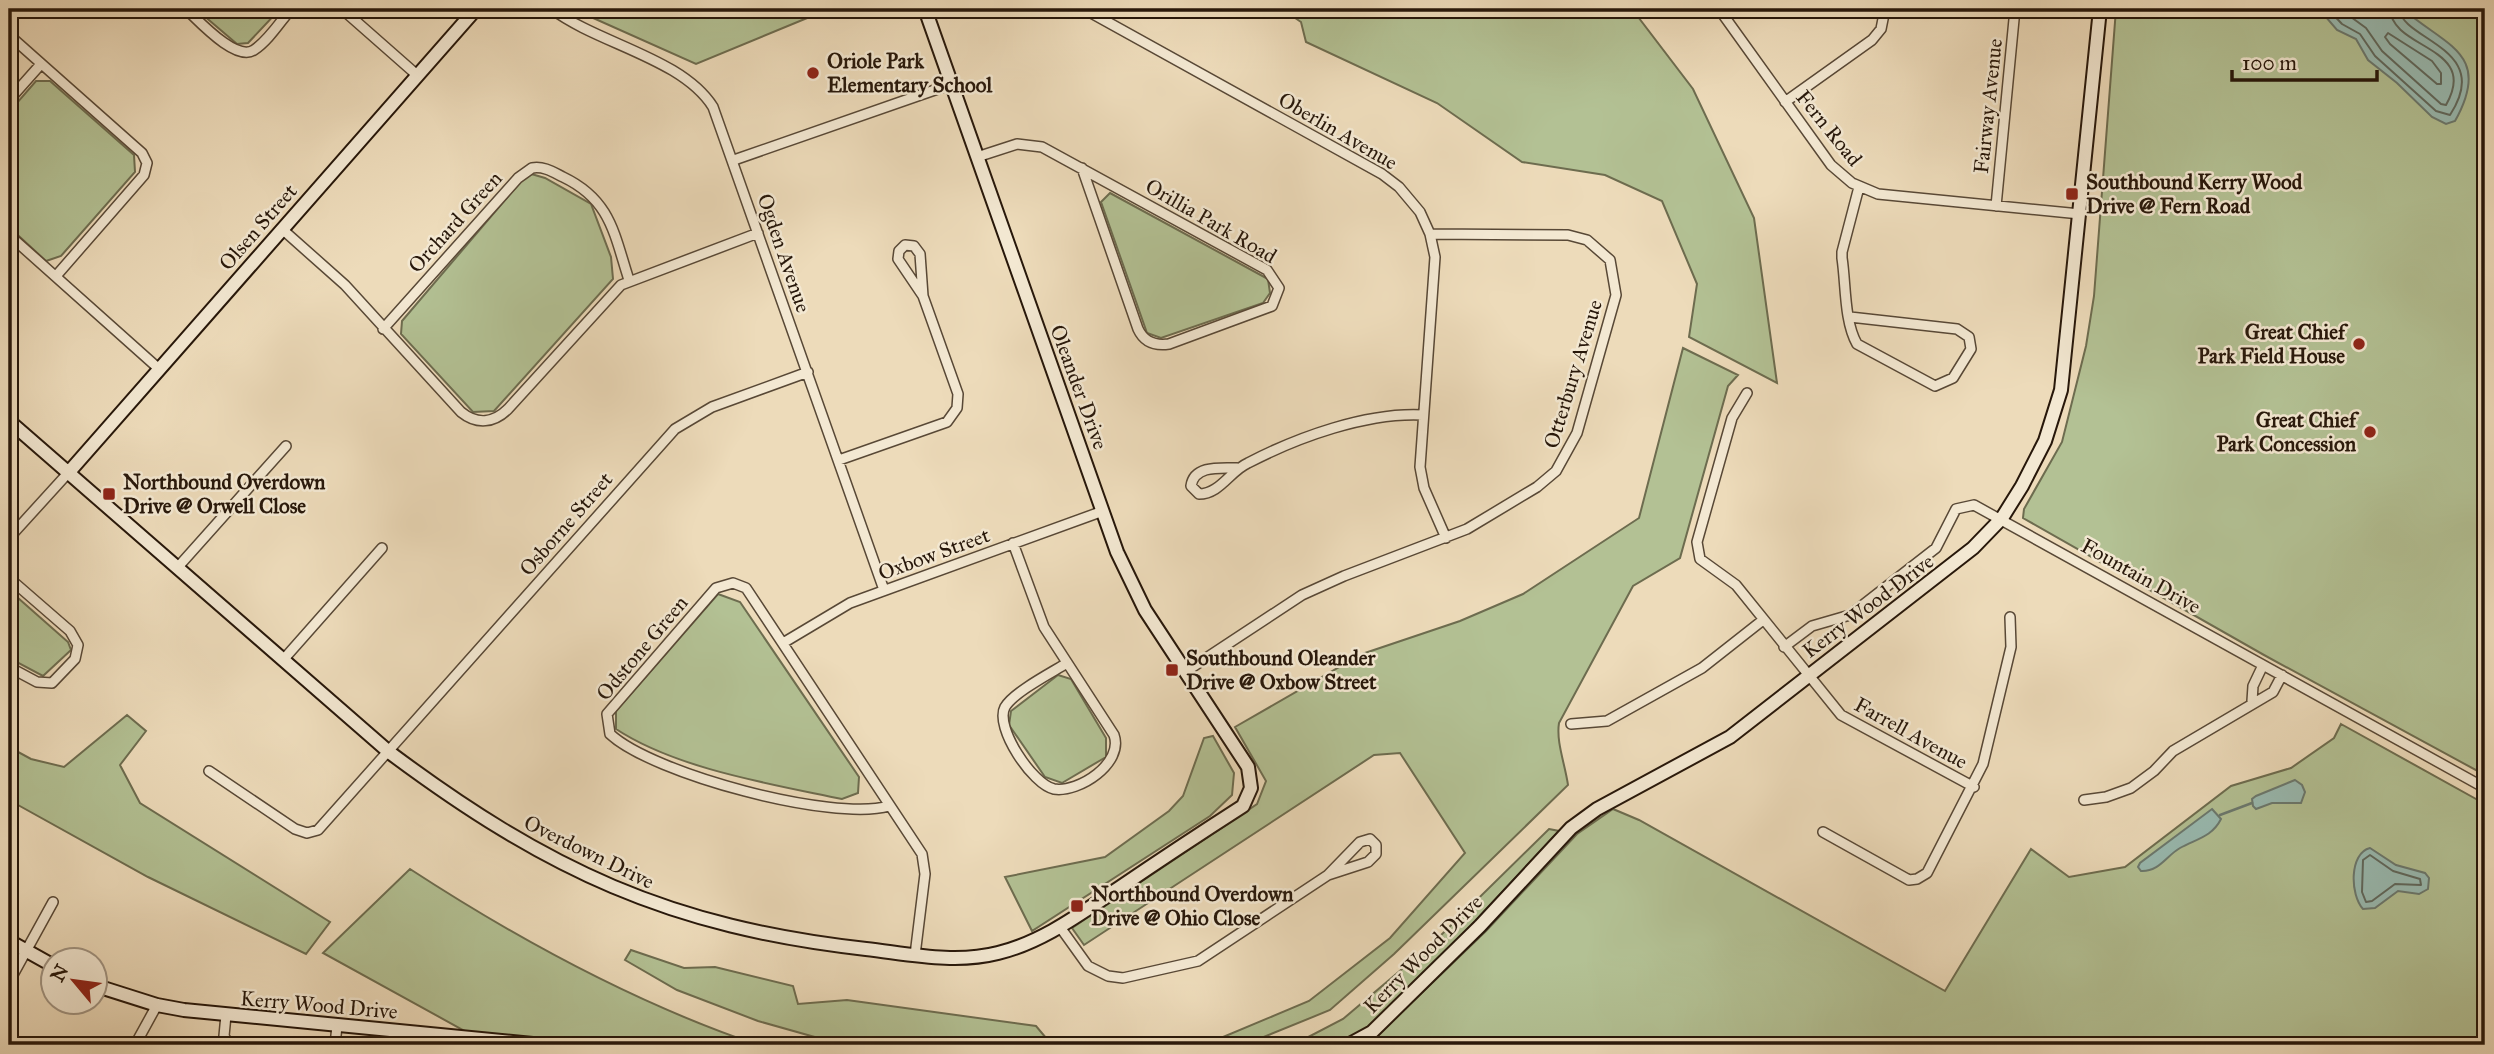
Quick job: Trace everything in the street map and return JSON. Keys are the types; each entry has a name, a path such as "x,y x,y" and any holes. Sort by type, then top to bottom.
{"street":[{"path":"186,9 232,49 243,53 255,49 292,9"},
{"path":"342,9 417,75"},
{"name":"Olsen Street","path":"69,472 476,9"},
{"name":"Ogden Avenue","path":"552,9 576,24 678,75 699,89 717,115 884,590"},
{"name":"Oleander Drive","path":"925,9 1103,511 1139,598 1241,757"},
{"name":"Oberlin Avenue","path":"1084,9 1391,180 1420,212 1430,234 1435,274 1420,472 1446,538"},
{"name":"Fern Road","path":"1719,9 1835,169 1859,187 1887,195 2080,214"},
{"path":"1786,102 1872,40 1881,29 1885,9"},
{"name":"Fairway Avenue","path":"1996,206 2015,9"},
{"name":"Kerry Wood Drive","path":"1348,1045 1372,1032 1480,926 1571,828 1597,809 1730,737 1946,572 2002,518 2046,441 2059,400 2067,354 2100,9"},
{"path":"9,35 142,153 147,163 144,176 56,276"},
{"path":"9,100 41,64"},
{"path":"734,160 952,84"},
{"name":"Orillia Park Road","path":"977,157 1011,145 1031,144 1082,168 1267,270 1279,288 1272,306 1170,344 1159,345 1145,340 1138,329 1082,168"},
{"name":"Orchard Green","path":"383,329 518,178 532,168 548,170 580,185 596,197 607,215 629,280"},
{"path":"1850,317 1957,328 1969,337 1971,349 1949,382 1939,386 1929,385 1860,346 1853,336 1850,317 1842,252 1859,187"},
{"path":"282,229 337,277 461,412 476,421 489,421 508,410 607,297 629,280 758,233"},
{"name":"Otterbury Avenue","path":"1185,672 1315,588 1446,538 1537,487 1562,464 1580,422 1616,295 1615,279 1605,254 1577,236 1430,234"},
{"path":"9,235 159,368"},
{"path":"839,460 947,422 955,413 958,394 923,296 898,259 899,251 905,245 914,246 920,254 923,296"},
{"name":"Osborne Street","path":"209,771 295,829 307,833 326,823 675,429 712,407 808,372"},
{"name":"Farrell Avenue","path":"1747,393 1732,418 1696,548 1700,559 1735,585 1830,705 1845,718 1973,787"},
{"path":"1237,468 1220,486 1208,493 1199,494 1191,486 1192,478 1199,472 1237,468 1359,420 1396,413 1423,415"},
{"name":"Overdown Drive","path":"9,421 389,752 506,833 624,893 697,919 748,931 915,955 961,959 998,953 1060,927 1243,806 1251,788 1248,767 1241,757"},
{"path":"178,567 286,446"},
{"path":"9,538 69,472"},
{"name":"Fountain Drive","path":"1784,647 1812,626 1850,615 1936,548 1956,509 1962,505 1975,505 2485,788"},
{"name":"Oxbow Street","path":"783,643 833,611 1103,511"},
{"path":"1013,544 1040,618 1114,736 1117,746 1112,760 1102,768 1076,786 1055,789 1043,785 1034,777 1005,732 1002,720 1004,709 1012,700 1067,663"},
{"path":"283,660 382,548"},
{"path":"9,578 70,631 78,645 75,659 52,683 37,682 9,667"},
{"name":"Odstone Green","path":"889,806 864,811 786,802 756,795 655,760 610,734 606,720 610,709 722,584 733,583 746,588 783,643 889,806 925,863 915,955"},
{"path":"1823,832 1903,877 1917,879 1927,873 1983,764 2011,647 2010,617"},
{"path":"1571,724 1607,721 1644,701 1702,668 1763,620"},
{"path":"2252,701 2253,686 2263,665"},
{"path":"2084,800 2106,797 2131,788 2154,771 2172,751 2239,714 2252,701 2273,692 2282,675"},
{"path":"1060,927 1094,971 1115,978 1131,976 1203,958 1328,875 1360,842 1370,839 1376,845 1376,854 1368,862 1328,875"},
{"path":"9,982 52,902"},
{"path":"9,941 38,957"},
{"name":"Kerry Wood Drive","path":"108,989 157,1005 226,1015 543,1045"},
{"path":"135,1045 157,1005"},
{"path":"226,1015 224,1036 229,1045"},
{"path":"335,1045 337,1026"}],"green space":[{"path":"196,9 280,9 248,43 237,44"},
{"path":"573,9 829,9 696,64"},
{"path":"1282,9 1632,9 1693,89 1754,218 1777,383 1689,337 1697,284 1662,201 1605,175 1522,162 1437,103 1306,42 1301,22"},
{"path":"2116,9 2485,9 2485,775 2264,655 2023,518 2024,509 2062,442 2086,346 2094,296"},
{"path":"36,81 50,81 134,155 135,172 61,256 46,261 9,227 9,112"},
{"path":"528,173 545,178 591,204 611,257 613,279 494,411 473,412 401,334 402,321"},
{"path":"1110,193 1268,279 1270,293 1263,303 1161,338 1147,333 1101,202"},
{"path":"1683,348 1738,375 1728,386 1680,558 1633,586 1559,723 1560,745 1568,785 1394,954 1330,1010 1244,1045 1204,1045 1309,1001 1390,938 1465,853 1400,753 1374,755 1084,945 1072,928 1257,804 1266,781 1235,727 1362,654 1460,621 1523,594 1639,518"},
{"path":"9,590 68,642 71,650 43,676 9,658"},
{"path":"718,594 740,602 859,777 858,793 842,799 755,781 667,755 616,729 616,711"},
{"path":"1058,675 1071,679 1106,738 1106,757 1062,783 1045,777 1009,725 1011,711"},
{"path":"127,715 146,731 120,765 140,803 330,922 306,954 148,877 9,800 9,747 31,759 64,767"},
{"path":"2341,724 2485,804 2485,1045 1361,1045 1377,1036 1486,931 1577,834 1613,809 1639,820 1945,991 2031,849 2069,877 2125,867 2231,786 2291,768 2334,738"},
{"path":"1213,736 1234,773 1232,795 1210,816 1032,931 1005,877 1105,857 1169,811 1183,796 1204,738"},
{"path":"1549,829 1559,831 1372,1032 1348,1045 1293,1045 1343,1019 1434,942"},
{"path":"410,869 493,921 578,968 667,1010 758,1045 484,1045 472,1035 323,953"},
{"path":"631,950 684,968 715,967 793,986 798,1004 847,1000 1036,1026 1052,1045 843,1045 758,1021 677,990 625,960"}],"water":[{"path":"2319,9 2403,9 2448,43 2459,53 2466,65 2469,80 2455,121 2446,124 2432,117 2397,83 2368,60 2356,39 2337,30"},
{"path":"2295,780 2302,785 2305,792 2301,803 2272,803 2256,809 2253,806 2252,799 2256,796"},
{"path":"2212,809 2221,819 2213,830 2175,851 2153,869 2141,871 2138,867 2140,863"},
{"path":"2370,848 2396,865 2425,873 2429,878 2428,889 2419,894 2398,891 2375,908 2363,909 2354,885 2355,866 2363,851"}],"waterway":[{"path":"2220,815 2252,803"}],"place":[{"name":"Oriole Park Elementary School","path":"813,73"},
{"name":"Southbound Kerry Wood Drive @ Fern Road","path":"2072,194"},
{"name":"Great Chief Park Field House","path":"2359,344"},
{"name":"Great Chief Park Concession","path":"2370,432"},
{"name":"Northbound Overdown Drive @ Orwell Close","path":"109,494"},
{"name":"Southbound Oleander Drive @ Oxbow Street","path":"1172,670"},
{"name":"Northbound Overdown Drive @ Ohio Close","path":"1077,906"}]}
